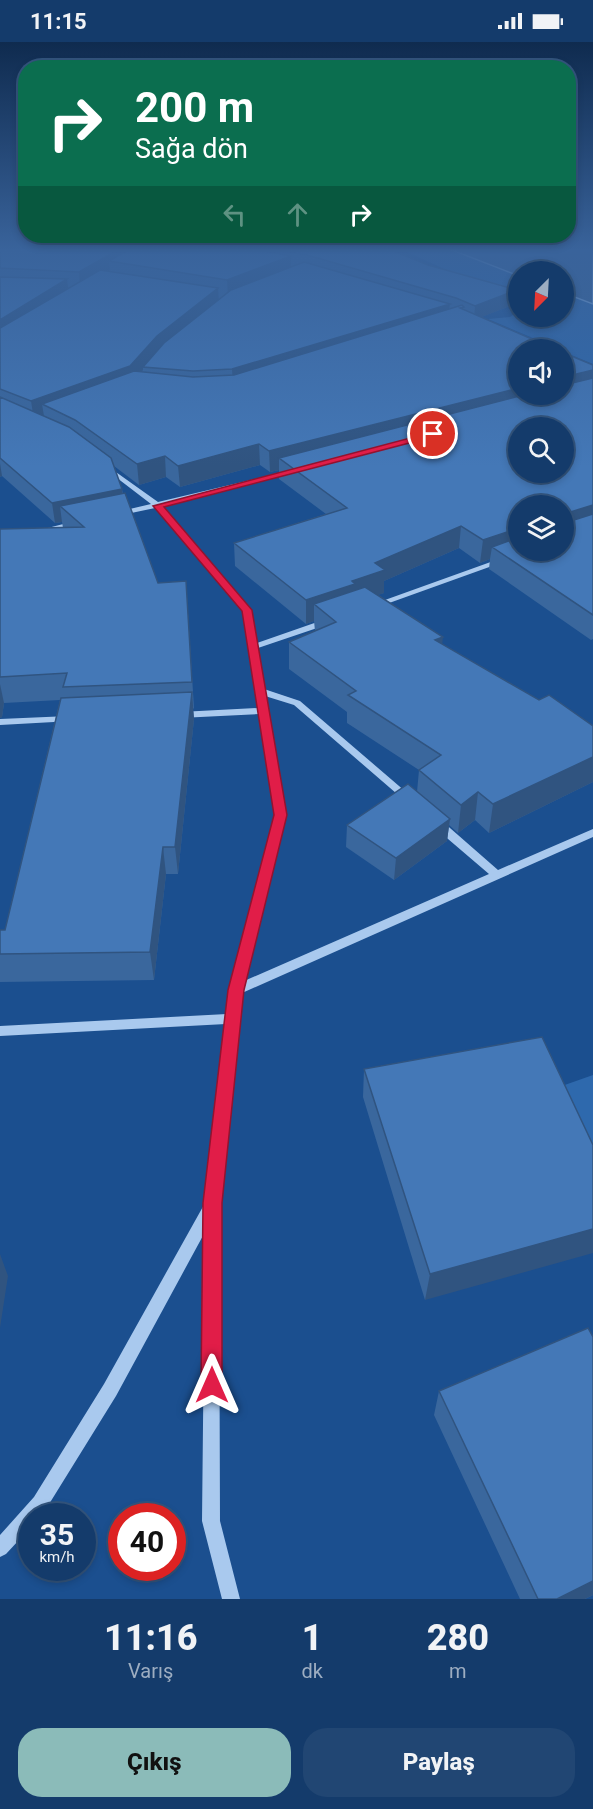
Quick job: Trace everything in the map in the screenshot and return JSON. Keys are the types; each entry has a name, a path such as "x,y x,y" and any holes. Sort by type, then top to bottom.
{"street":[{"path":"94,457 158,506 247,610 280,815 236,990 212,1203 211,1521 231,1599"},
{"path":"114,515 158,506 296,470"},
{"path":"35,532 80,522"},
{"path":"365,609 508,559"},
{"path":"253,647 332,620"},
{"path":"260,691 297,703 415,804"},
{"path":"168,715 263,711"},
{"path":"0,722 84,718"},
{"path":"434,820 497,875"},
{"path":"236,990 593,833"},
{"path":"0,1032 232,1019"},
{"path":"0,1548 46,1493 110,1390 212,1203"}],"shaded area":[{"path":"492,321 508,321 508,327 574,327 574,321 593,321 593,364 574,356 574,339 535,339"},
{"path":"593,1075 593,1151 559,1087"}],"building":[{"path":"13,321 176,321 157,336 130,366 31,401 0,389 0,328"},
{"path":"192,321 394,321 232,369 193,371 143,367 164,343"},
{"path":"411,321 489,321 532,339 508,339 508,391 269,451 259,444 178,466 165,456 137,464 75,420 42,404 134,371 193,377 234,375"},
{"path":"574,357 593,365 593,370 574,375"},
{"path":"593,378 593,505 574,511 574,495 508,495 508,532 483,540 461,526 375,563 385,570 352,581 355,584 306,600 234,543 347,508 279,458 508,399 508,405 574,405 574,383"},
{"path":"0,397 69,427 111,458 122,489 52,503 0,458"},
{"path":"125,493 158,583 186,581 192,682 63,687 67,673 0,677 0,529 84,527 60,506"},
{"path":"593,514 593,615 513,561 574,561 574,520"},
{"path":"508,541 508,558 492,547"},
{"path":"365,587 443,637 435,640 539,700 549,695 593,726 593,757 493,804 478,792 461,805 419,770 441,755 348,695 356,691 289,642 336,622 314,604"},
{"path":"192,692 175,847 163,847 150,952 0,954 0,930 5,930 61,698"},
{"path":"408,784 450,819 396,858 347,825"},
{"path":"542,1037 593,1145 593,1229 430,1274 364,1069"},
{"path":"588,1328 593,1337 593,1581 557,1599 538,1599 439,1391"}],"route":[{"path":"212,1385 212,1203 236,990 280,815 247,610 158,506 433,434"}]}
